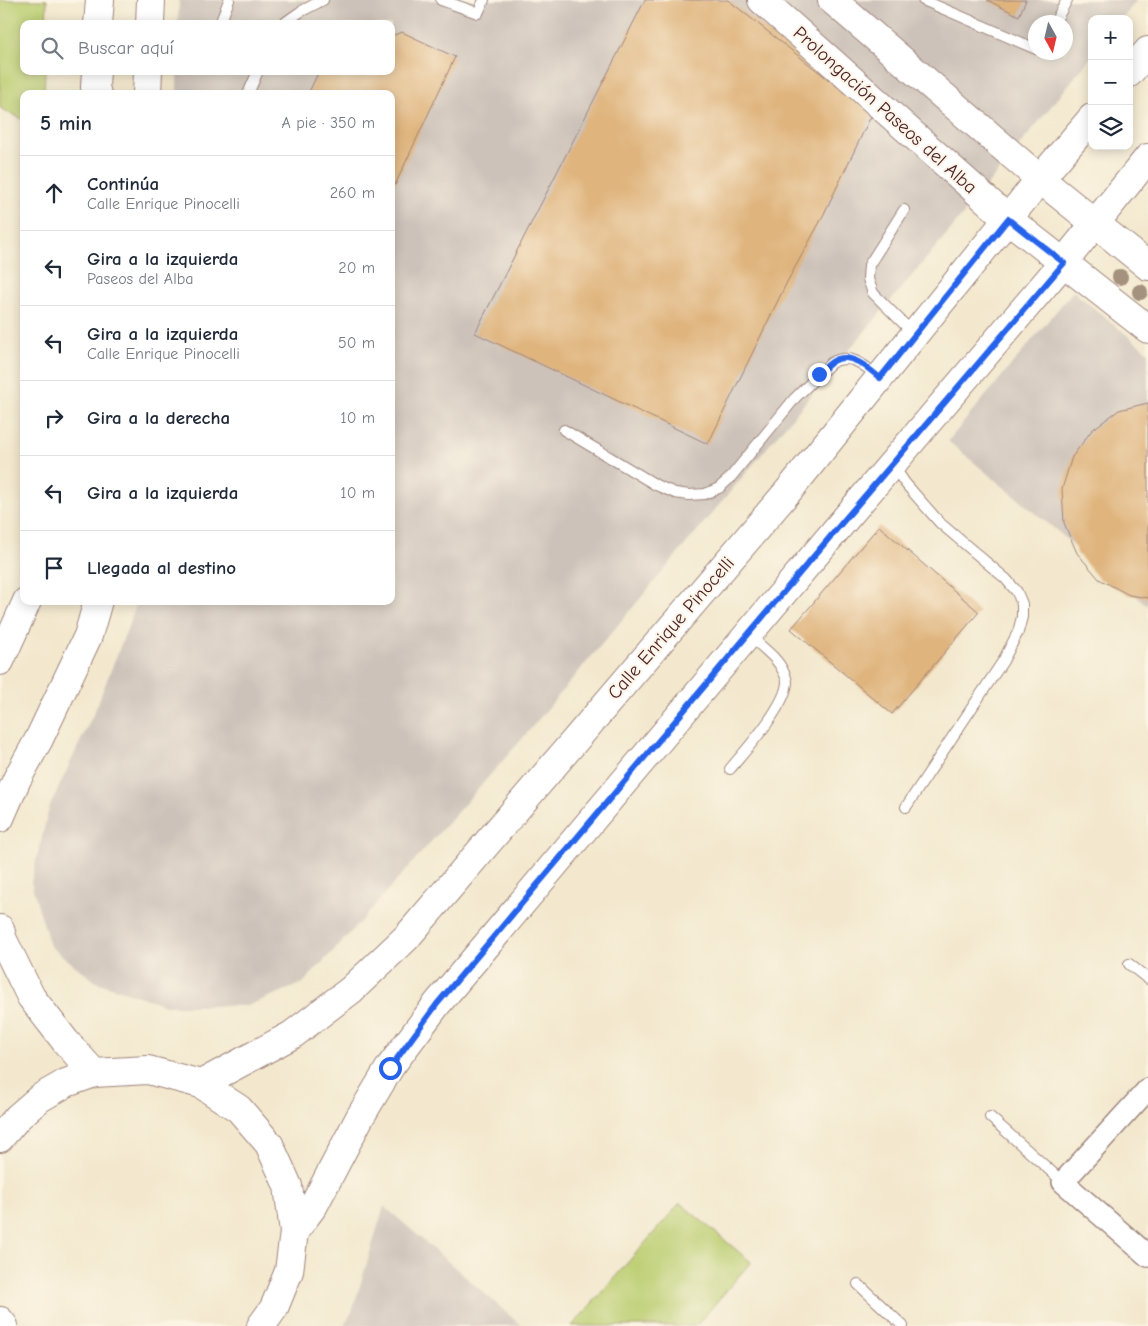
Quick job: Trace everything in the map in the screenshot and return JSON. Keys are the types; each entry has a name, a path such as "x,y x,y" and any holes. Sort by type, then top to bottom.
{"main road":[{"path":"83,20 84,0"},
{"path":"98,20 100,0"},
{"path":"150,20 151,0"},
{"name":"Prolongación Paseos del Alba","path":"762,0 1008,219 1148,329"},
{"path":"832,0 1040,179 1148,266"},
{"path":"1133,68 1148,51"},
{"path":"80,90 81,75"},
{"path":"96,75 96,90"},
{"path":"148,75 148,90"},
{"name":"Calle Enrique Pinocelli","path":"200,1084 292,1035 352,990 406,938 790,489 1040,179 1088,123"},
{"path":"294,1232 314,1204 360,1118 390,1068 437,1004 748,634 1064,263 1148,158"},
{"path":"0,661 25,605"},
{"path":"0,818 17,779 88,636 97,605"},
{"path":"0,929 3,940 31,997 94,1074"},
{"path":"0,1138 18,1117 40,1098 66,1083 94,1074 148,1070 200,1084 239,1109 269,1144 288,1186 294,1232 289,1271 274,1308 261,1326"},
{"path":"0,1321 4,1326"}],"street":[{"path":"1148,1089 1063,1182 1148,1256"}],"lane":[{"path":"222,20 230,0"},
{"path":"289,20 324,0"},
{"path":"440,0 478,13 484,0"},
{"path":"923,0 1028,46"},
{"path":"1059,15 1067,0"},
{"path":"250,90 256,75"},
{"path":"904,210 869,266 868,279 873,293 914,335"},
{"path":"564,430 656,485 675,493 689,495 705,494 718,488 730,478 795,398 838,358 850,359 860,363 880,378"},
{"path":"892,464 904,483 940,523 1006,579 1017,592 1022,604 1022,617 1018,632 1003,661 906,808"},
{"path":"730,769 775,712 784,694 787,682 776,660 748,634"},
{"path":"1129,964 1148,979"},
{"path":"990,1117 1063,1182"},
{"path":"858,1284 903,1326"}],"shaded area":[{"path":"179,0 1137,0 1125,15 1088,15 1088,61 967,210 522,739 353,930 303,983 247,1006 169,1006 96,982 50,946 31,882 49,808 96,708 136,605 395,605 395,90 177,90 177,75 395,75 395,20 178,20"},
{"path":"1073,291 1148,352 1148,606 948,441"},
{"path":"384,1206 522,1326 344,1326 352,1312"}],"green space":[{"path":"0,0 47,0 46,20 20,20 20,75 45,75 44,90 20,90 20,118 0,108"},
{"path":"680,1203 751,1262 696,1326 572,1326"}],"building":[{"path":"645,0 728,0 872,114 821,220 787,282 708,444 475,333"},
{"path":"987,0 1026,0 1019,16"},
{"path":"402,32 455,57 395,185 395,90 310,90 317,75 395,75 395,35"},
{"path":"1148,403 1148,598 1129,595 1099,579 1077,553 1064,523 1062,489 1072,457 1092,430 1119,410"},
{"path":"879,526 979,612 892,714 791,629"}],"route":[{"path":"390,1068 437,1004 616,790 1064,263 1008,219 880,378 860,363 850,359 838,358 819,374"}]}
